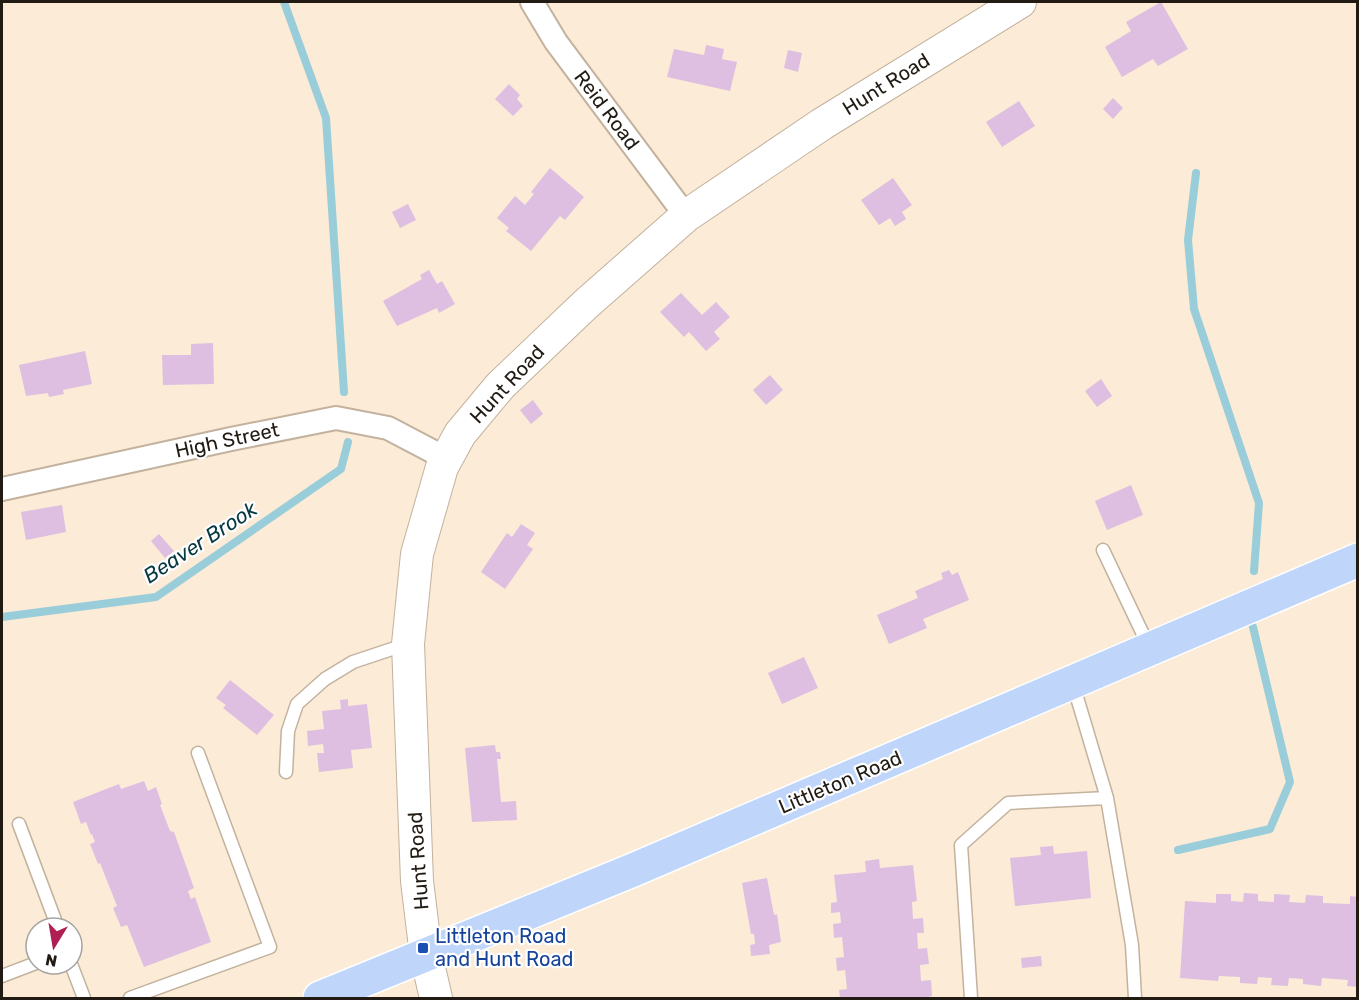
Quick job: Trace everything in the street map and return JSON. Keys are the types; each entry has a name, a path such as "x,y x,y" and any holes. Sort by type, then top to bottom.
{"main road":[{"name":"Littleton Road","path":"320,999 633,870 1358,560"}],"street":[{"name":"Reid Road","path":"532,2 556,42 686,216"},
{"name":"Hunt Road","path":"436,999 426,955 417,881 408,644 417,554 442,467 460,434 500,386 586,304 686,216 822,124 1020,2"},
{"name":"High Street","path":"2,489 231,438 336,418 388,428 447,459"}],"lane":[{"path":"1103,550 1150,650"},
{"path":"286,772 288,731 297,704 325,679 353,662 408,644"},
{"path":"1073,683 1107,798 1132,945 1135,999"},
{"path":"130,999 270,947 198,753"},
{"path":"971,999 961,845 1008,803 1107,798"},
{"path":"19,824 54,916"},
{"path":"2,976 24,968"},
{"path":"75,976 84,999"}],"building":[{"path":"1161,2 1188,49 1158,66 1153,59 1122,77 1105,47 1131,31 1126,22"},
{"path":"706,45 724,49 722,59 737,62 730,91 667,77 674,49 704,55"},
{"path":"788,50 802,53 798,72 784,68"},
{"path":"509,84 520,95 517,99 523,106 513,116 495,99"},
{"path":"1113,98 1123,108 1113,119 1103,109"},
{"path":"1019,101 1035,126 1002,147 986,122"},
{"path":"550,168 584,197 565,220 560,216 531,251 506,231 509,228 497,218 515,196 525,205 534,194 531,192"},
{"path":"893,178 912,205 902,212 906,219 895,226 890,218 879,225 861,200"},
{"path":"408,204 416,220 400,228 392,212"},
{"path":"429,270 437,284 442,281 455,304 439,313 437,308 397,326 383,301 422,279 420,275"},
{"path":"681,293 702,315 716,302 730,317 714,332 720,339 706,351 689,332 684,337 660,312"},
{"path":"213,343 214,384 163,385 162,355 191,355 191,344"},
{"path":"85,351 92,384 63,390 64,394 49,397 48,393 26,396 19,365"},
{"path":"770,375 783,390 766,405 753,390"},
{"path":"1101,379 1112,396 1097,407 1085,391"},
{"path":"533,400 543,414 531,424 520,410"},
{"path":"1131,485 1143,515 1107,530 1095,501"},
{"path":"62,505 66,532 26,540 21,512"},
{"path":"521,524 535,533 527,545 533,549 505,589 481,572 507,533 512,537"},
{"path":"159,534 174,551 165,558 151,541"},
{"path":"949,570 952,575 958,572 969,600 923,619 927,628 889,644 877,615 918,598 915,591 943,579 941,573"},
{"path":"804,657 818,688 782,704 768,673"},
{"path":"230,680 274,715 257,735 223,708 226,705 216,698"},
{"path":"348,699 348,706 367,704 372,748 351,750 353,768 319,772 317,753 324,753 323,744 308,746 307,731 324,729 322,711 341,709 340,700"},
{"path":"495,745 496,752 500,752 501,759 497,759 501,802 516,801 517,820 472,822 465,748"},
{"path":"144,781 148,791 156,787 162,804 160,805 170,831 174,832 194,888 188,891 191,899 195,897 211,942 144,967 127,925 121,927 113,908 117,906 90,844 95,842 92,834 86,822 81,824 73,802 119,784 121,789"},
{"path":"1053,846 1054,854 1087,851 1091,898 1015,906 1010,858 1041,855 1040,847"},
{"path":"879,859 880,868 913,865 917,901 912,902 913,919 923,918 924,933 917,933 918,949 927,948 929,964 920,965 921,981 931,980 932,996 924,998 840,998 839,990 847,989 845,970 837,971 836,958 844,957 842,937 834,938 833,924 841,923 840,912 831,913 831,903 837,902 834,875 866,872 865,861"},
{"path":"767,878 774,915 777,914 781,942 769,945 770,954 751,956 750,945 755,944 754,934 751,934 742,883"},
{"path":"1244,893 1258,894 1258,901 1274,902 1274,894 1290,895 1289,902 1305,903 1306,895 1323,896 1323,903 1350,904 1350,896 1358,897 1358,987 1347,986 1348,980 1322,978 1321,986 1303,984 1303,979 1289,978 1288,986 1271,985 1272,978 1258,977 1257,984 1240,983 1240,977 1219,976 1218,981 1180,978 1185,901 1216,903 1216,894 1231,894 1231,901 1243,902"},
{"path":"1041,956 1042,966 1022,968 1021,958"}],"waterway":[{"name":"Beaver Brook","path":"284,2 326,118 344,392"},
{"path":"1196,173 1188,240 1194,309 1259,503 1254,571"},
{"name":"Beaver Brook","path":"2,617 156,597 341,469 348,442"},
{"path":"1178,850 1270,829 1290,782 1253,627"}],"place":[{"name":"Littleton Road and Hunt Road","path":"423,948"}]}
